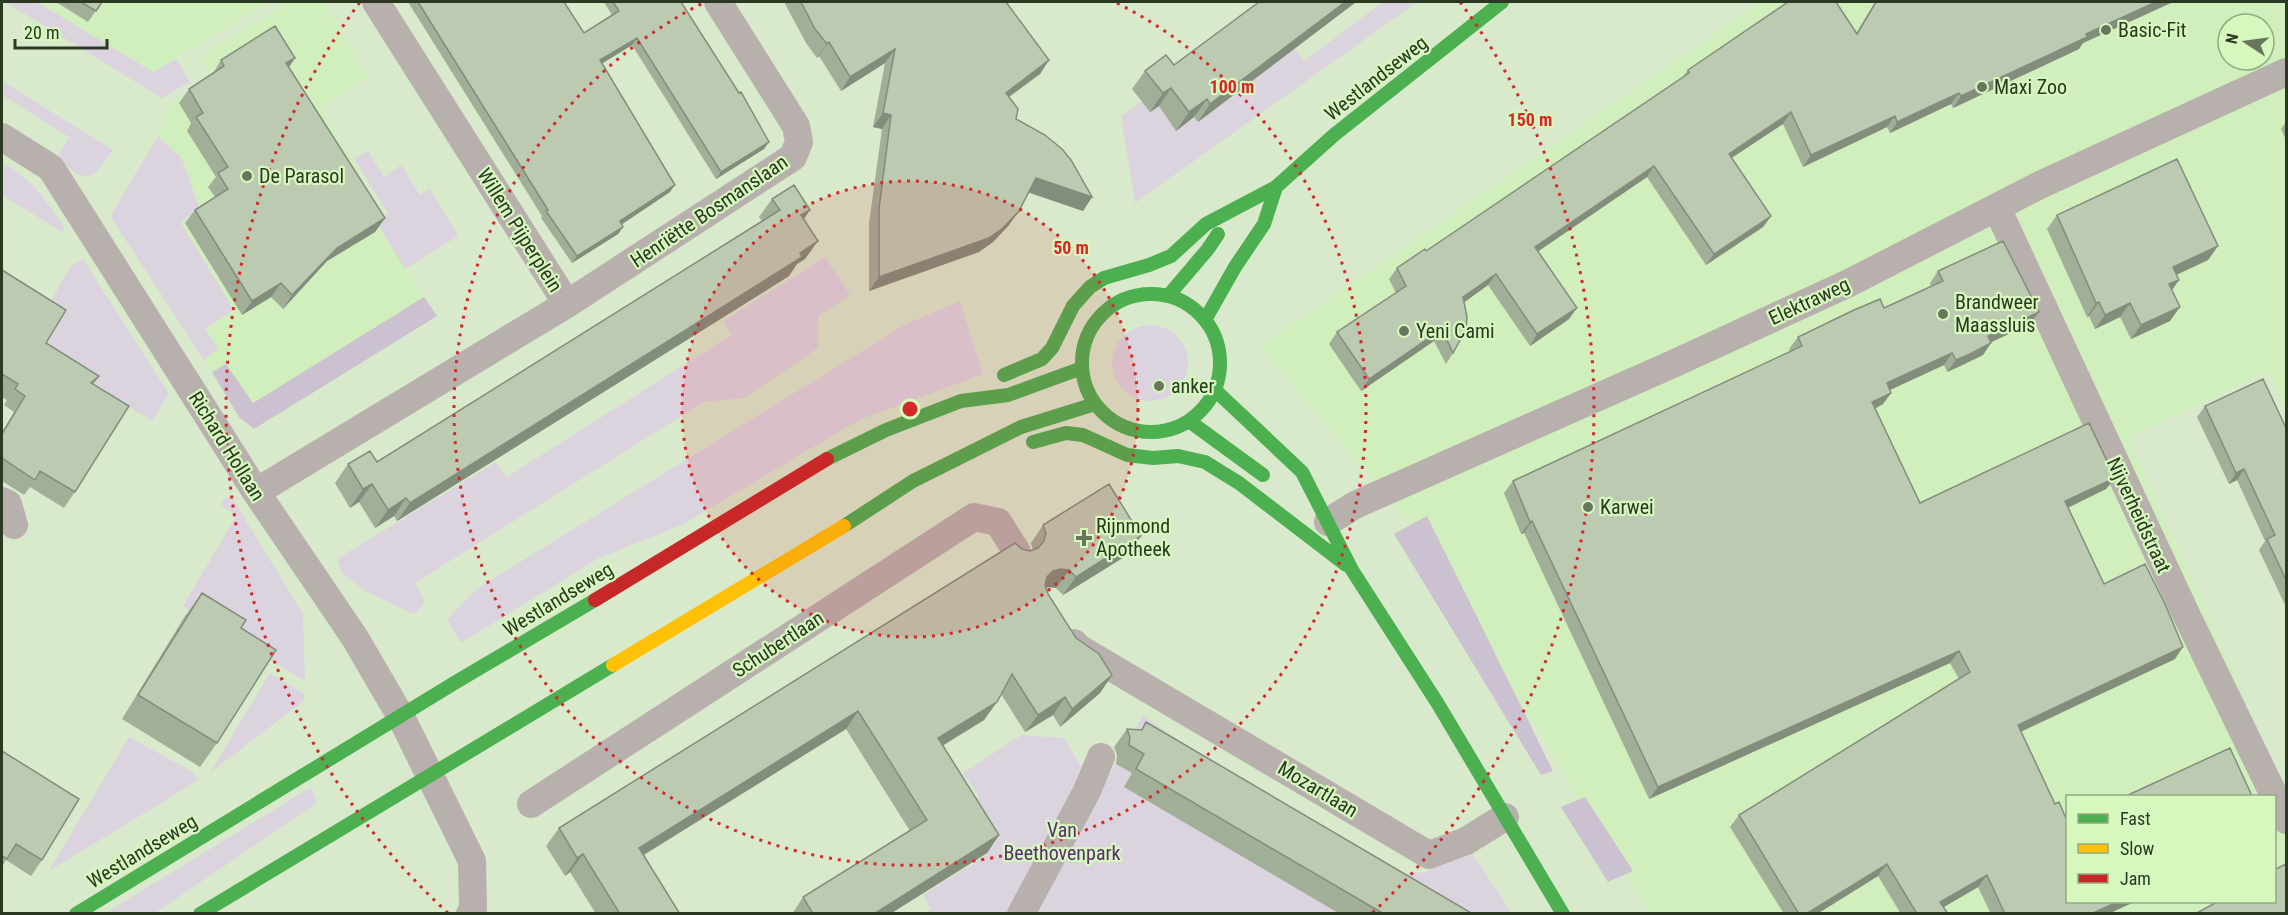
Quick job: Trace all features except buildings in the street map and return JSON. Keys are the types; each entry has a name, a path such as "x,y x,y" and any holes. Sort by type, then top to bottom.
{"main road":[{"name":"Westlandseweg","path":"76,914 675,553 813,466 886,429 961,401 1001,376 1042,359 1052,348 1073,306 1090,287 1104,278 1171,256 1206,224 1276,187 1334,135 1503,2"},
{"path":"1205,320 1235,267 1264,224 1276,187"},
{"path":"1168,296 1208,249 1231,209"},
{"path":"1152,294 1168,296 1189,305 1205,320 1215,336 1220,354 1219,373 1215,390 1204,408 1189,421 1162,431 1134,430 1108,418 1095,404 1086,387 1082,368 1082,352 1095,322 1106,310 1120,301 1152,294"},
{"name":"Westlandseweg","path":"961,401 1008,395 1082,368"},
{"path":"1215,390 1302,472 1352,570 1438,704 1563,914"},
{"path":"200,914 357,817 846,524 913,481 1029,424 1095,404"},
{"path":"1189,421 1271,481"},
{"path":"972,451 1027,443 1066,433 1083,435 1127,455 1153,458 1178,456 1205,462 1239,483 1352,570"},
{"path":"1299,501 1328,522"}],"street":[{"name":"Willem Pijperplein","path":"256,492 567,304 376,2"},
{"name":"Henriëtte Bosmanslaan","path":"567,304 793,157 799,142 796,126 718,2"},
{"name":"Elektraweg","path":"1328,522 1355,505 1847,284 2042,184 2286,72"},
{"name":"Richard Hollaan","path":"2,137 51,168 256,492 355,638 400,717 472,861 474,908 470,914"},
{"name":"Nijverheidstraat","path":"1997,208 2185,612 2274,795"},
{"name":"Schubertlaan","path":"531,804 974,517 998,522 1017,552"},
{"name":"Mozartlaan","path":"1060,621 1077,647 1429,855 1466,841 1505,817"},
{"path":"1021,914 1087,791 1101,757"},
{"name":"Nijverheidstraat","path":"2276,799 2286,819"}],"shaded area":[{"path":"37,2 268,2 153,72"},
{"name":"De Parasol","path":"289,2 324,2 368,77 320,107 385,217 377,222 437,316 254,429 239,417 110,216 158,136 173,103 201,84 209,69 202,56"},
{"path":"1761,2 2286,2 2286,411 2268,371 2128,438 2286,790 2286,913 1650,913 1414,527 1260,347"},
{"path":"424,297 437,316 254,429 239,417 212,372 226,364 253,403"},
{"path":"1427,516 1553,771 1541,775 1394,534"},
{"path":"1585,797 1633,871 1608,882 1561,807"}],"green space":[{"path":"5,2 37,2 153,72 176,59 190,82 162,98"},
{"path":"1383,2 1417,2 1135,203 1121,116 1142,101 1159,106 1176,130 1267,70 1291,44 1304,61"},
{"path":"2,81 113,150 99,169 87,177 75,173 67,166 58,156 69,137 2,95"},
{"path":"158,136 182,159 199,207 181,223 234,310 205,329 218,348 204,360 110,216"},
{"path":"368,151 384,177 401,165 420,195 430,189 458,236 405,269 376,222 395,210 388,214 354,158"},
{"path":"2,162 37,190 64,227 62,232 2,195"},
{"path":"825,257 850,295 818,316 818,348 744,398 704,402 415,583 425,603 414,614 365,591 342,573 337,559 496,462 507,477 731,335 723,321"},
{"path":"83,259 169,394 152,421 94,386 96,382 72,368 39,359 64,314 49,304 70,267"},
{"path":"960,301 983,374 859,420 682,525 597,559 461,643 447,619 478,588 906,324"},
{"path":"1150,325 1164,328 1177,336 1185,349 1188,363 1185,377 1177,390 1164,398 1150,401 1136,398 1123,390 1115,377 1112,363 1115,349 1123,336 1136,328"},
{"path":"231,496 303,614 305,681 183,606 237,515 220,505 223,500"},
{"path":"270,673 305,694 304,701 210,773"},
{"name":"Van Beethovenpark","path":"1143,715 1176,739 1227,768 1304,821 1400,874 1426,872 1469,849 1512,913 923,914 931,908 923,895 988,854 981,842 968,803 979,796 963,773 1021,735 1064,738 1084,771 1105,783"},
{"path":"129,737 191,771 199,780 49,871"},
{"path":"311,787 317,803 155,913 104,914"}],"traffic: fast":[{"path":"1004,375 1042,359 1052,348 1073,306 1090,287 1104,278 1171,256 1206,224 1276,187 1334,135 1502,2"},
{"path":"1205,320 1235,267 1264,224 1276,187"},
{"path":"1168,296 1218,234"},
{"path":"1151,294 1177,299 1200,314 1215,337 1220,363 1215,389 1200,412 1177,427 1151,432 1125,427 1102,412 1087,389 1082,363 1087,337 1102,314 1125,299 1151,294"},
{"path":"827,459 886,430 961,401 1008,395 1082,368"},
{"path":"1215,390 1302,472 1352,570 1438,704 1563,914"},
{"path":"844,526 913,481 1021,427 1095,404"},
{"path":"1189,421 1263,475"},
{"path":"1033,442 1066,433 1083,435 1127,455 1153,458 1178,456 1205,462 1239,483 1346,565"},
{"path":"76,914 595,600"},
{"path":"200,914 613,665"}],"traffic: slow":[{"path":"613,665 844,526"}],"traffic: jam":[{"path":"595,600 827,459"}],"place":[{"name":"Basic-Fit","path":"2106,30"},
{"name":"Maxi Zoo","path":"1982,87"},
{"name":"De Parasol","path":"247,176"},
{"name":"Brandweer Maassluis","path":"1943,314"},
{"name":"Yeni Cami","path":"1404,331"},
{"name":"anker","path":"1159,386"},
{"name":"Karwei","path":"1588,507"},
{"name":"Rijnmond Apotheek","path":"1084,538"}]}
